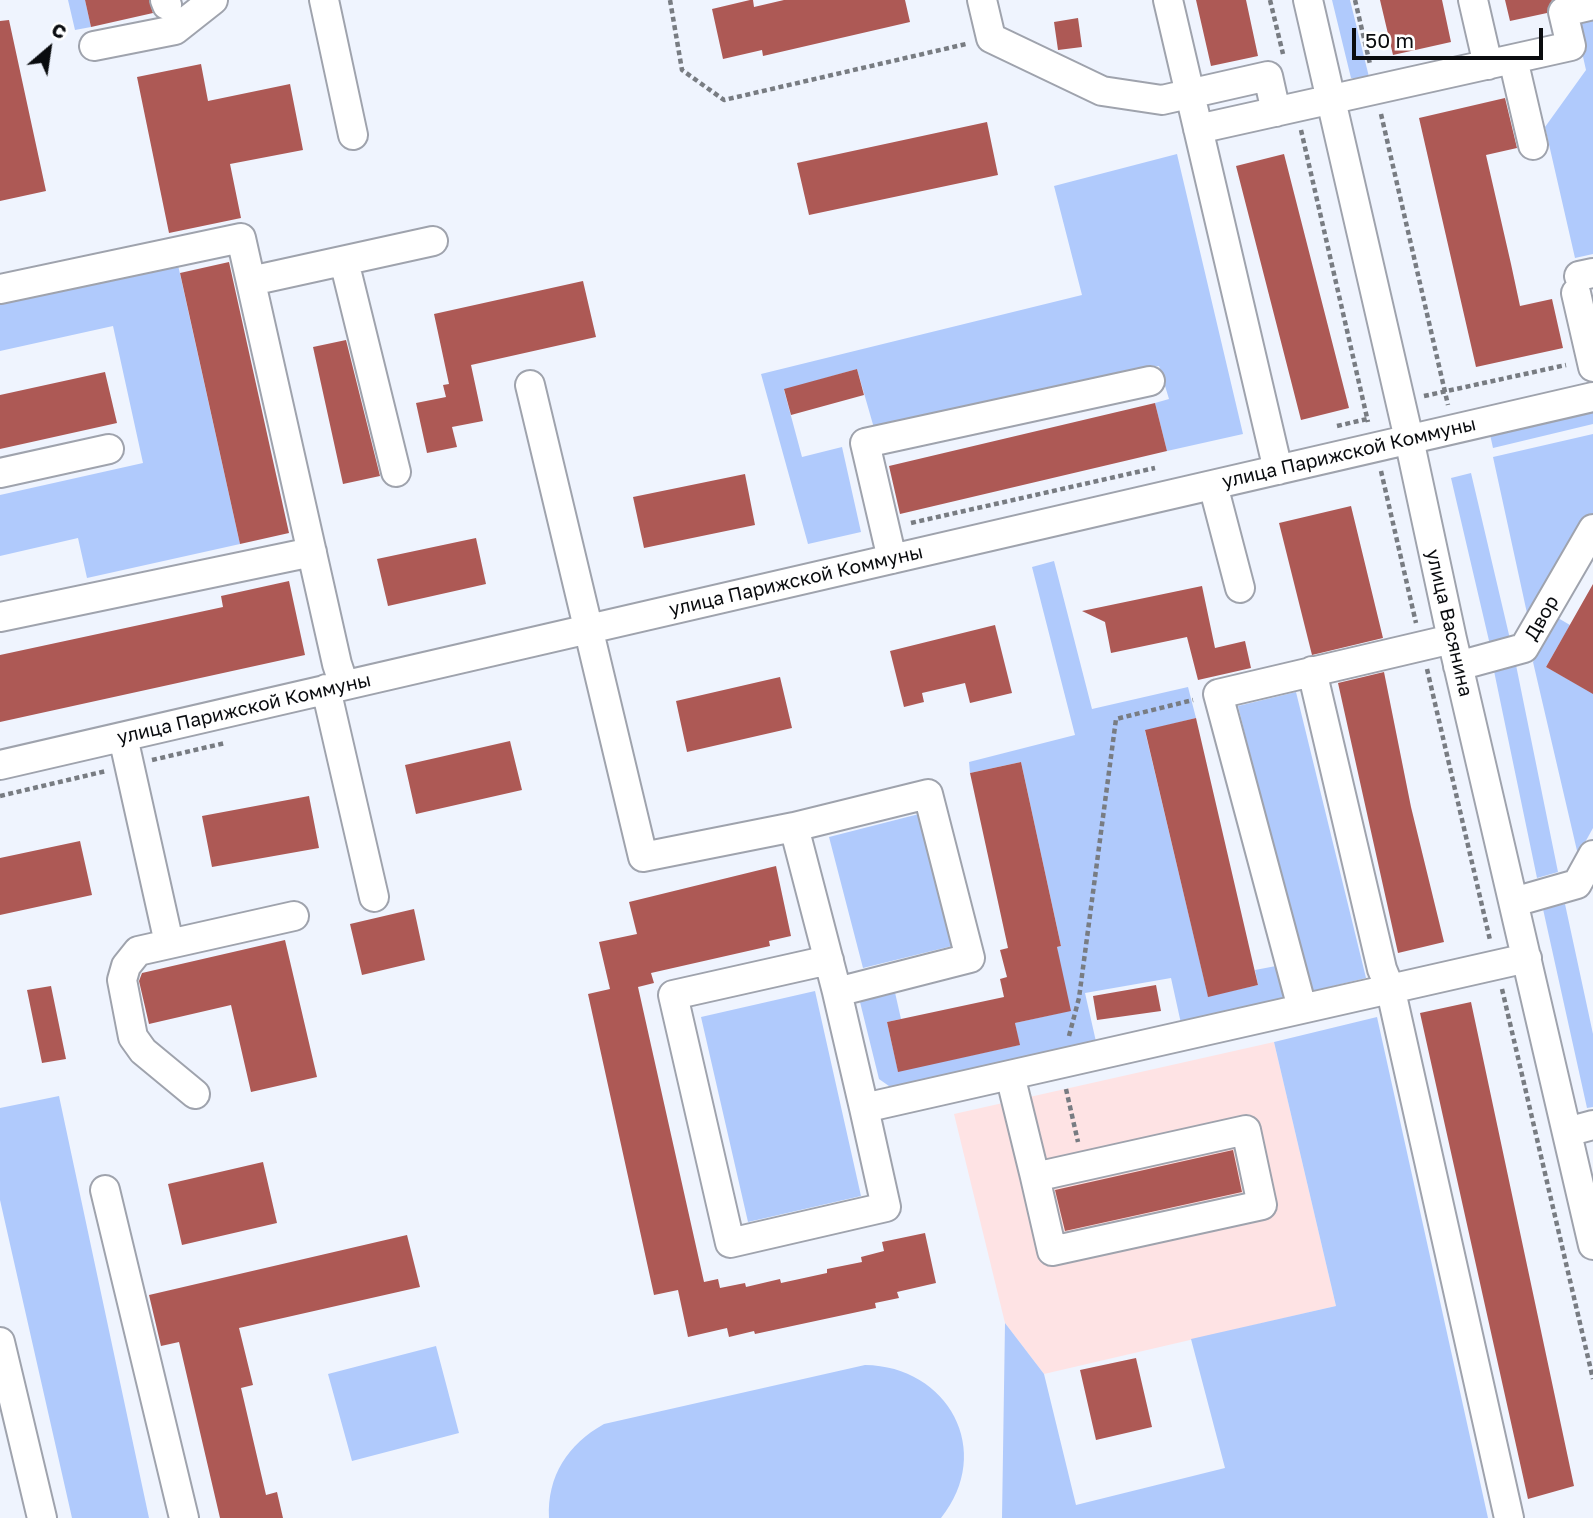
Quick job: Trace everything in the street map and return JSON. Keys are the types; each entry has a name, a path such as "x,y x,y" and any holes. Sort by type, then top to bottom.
{"street":[{"path":"94,46 175,30 213,0"},
{"path":"324,0 353,135"},
{"path":"982,0 991,38 1102,90 1162,100 1268,76 1286,110"},
{"path":"1168,0 1278,470"},
{"name":"улица Васянина","path":"1308,0 1458,666 1527,958 1580,1129 1593,1245"},
{"path":"1473,0 1501,62 1533,145"},
{"path":"1198,129 1571,46 1563,12 1593,5"},
{"path":"0,289 241,238 312,552 374,897"},
{"path":"251,281 433,241"},
{"path":"344,261 396,472"},
{"path":"1583,281 1592,363"},
{"path":"890,549 865,443 1150,381"},
{"path":"530,385 643,857 794,827 928,793 970,958 837,992"},
{"name":"улица Парижской Коммуны","path":"0,765 589,629 890,549 1213,485 1593,397"},
{"path":"0,473 109,449"},
{"path":"1213,485 1240,588"},
{"name":"Двор","path":"1458,666 1524,648 1593,529"},
{"path":"0,617 312,552"},
{"path":"1302,1008 1218,694 1452,639"},
{"path":"1312,671 1382,970 1391,991 1509,1518"},
{"path":"122,737 170,943"},
{"path":"794,827 829,960 837,992 886,1207 730,1243 673,995 829,960"},
{"path":"1514,902 1577,884 1593,855"},
{"path":"195,1094 143,1051 133,1037 122,980 126,966 138,951 294,916"},
{"path":"864,1108 1302,1008 1391,991 1527,958"},
{"path":"1010,1075 1052,1251 1262,1205 1246,1130 1035,1177"},
{"path":"105,1190 184,1518"},
{"path":"0,1342 42,1518"}],"path":[{"path":"670,0 682,70 724,100 991,38"},
{"path":"1270,0 1286,67"},
{"path":"1355,0 1445,391"},
{"path":"1286,110 1375,447 1593,1379"},
{"path":"1365,409 1592,363"},
{"path":"1331,428 1367,419"},
{"path":"890,549 903,524 1161,467"},
{"path":"1084,1166 1061,1064 1079,998 1116,719 1218,694"}],"shaded area":[{"path":"68,0 85,0 91,27 75,30"},
{"path":"1332,0 1350,0 1370,81 1351,78"},
{"path":"1593,17 1593,254 1575,258 1545,127 1586,70 1575,21"},
{"path":"1177,154 1243,434 1167,451 1155,403 1169,399 1159,366 874,428 857,369 784,390 802,457 842,447 861,532 808,544 761,374 1082,295 1054,186"},
{"path":"178,265 240,544 87,578 78,538 0,556 0,495 143,463 113,326 0,351 0,304"},
{"path":"1593,406 1593,424 1493,448 1489,430"},
{"path":"1593,434 1593,516 1530,627 1493,457"},
{"path":"1471,473 1510,639 1490,645 1451,478"},
{"path":"1054,561 1092,709 1188,687 1196,718 1145,731 1208,996 1258,985 1255,970 1276,966 1286,1003 1182,1028 1171,978 1085,993 1097,1046 896,1091 879,1079 859,998 894,988 901,1019 887,1022 898,1071 1019,1045 1015,1023 1064,1012 1057,947 1061,946 1021,762 970,773 969,762 1075,735 1032,567"},
{"path":"1558,618 1570,625 1546,667 1589,691 1593,684 1593,828 1578,855 1533,662"},
{"path":"1516,665 1558,872 1537,878 1494,671"},
{"path":"1296,692 1366,978 1308,992 1238,706"},
{"path":"919,814 952,946 863,968 829,837"},
{"path":"1565,904 1593,1034 1593,1107 1587,1108 1543,909"},
{"path":"815,991 861,1196 748,1222 701,1017"},
{"path":"1377,1017 1488,1518 1002,1518 1005,1323 1044,1374 1076,1505 1225,1468 1191,1339 1336,1306 1274,1042"},
{"path":"1274,1042 1336,1306 1044,1374 1005,1323 954,1114"},
{"path":"59,1096 149,1518 72,1518 0,1200 0,1108"},
{"path":"436,1346 459,1433 352,1461 328,1374"},
{"path":"865,1365 894,1369 919,1380 940,1396 954,1417 963,1440 964,1466 957,1492 941,1518 549,1518 552,1488 562,1463 580,1441 604,1424"}],"building":[{"path":"85,0 149,0 153,13 91,27"},
{"path":"753,0 754,7 784,0 905,0 910,22 763,56 762,50 723,59 712,9"},
{"path":"1196,0 1246,0 1258,56 1211,66"},
{"path":"1380,0 1442,0 1451,42 1393,55"},
{"path":"1505,0 1552,0 1547,13 1510,21"},
{"path":"1078,18 1082,47 1058,50 1054,22"},
{"path":"9,20 46,191 0,201 0,21"},
{"path":"201,64 208,101 290,84 303,150 230,164 241,218 169,233 137,77"},
{"path":"1505,98 1517,148 1486,155 1520,306 1552,299 1563,348 1476,367 1419,118"},
{"path":"987,122 998,175 809,215 797,163"},
{"path":"1284,154 1349,408 1301,420 1236,166"},
{"path":"229,262 289,533 240,544 180,273"},
{"path":"583,281 596,337 471,365 483,421 452,427 457,447 427,453 416,403 446,397 443,385 449,384 434,314"},
{"path":"346,340 380,476 343,484 313,347"},
{"path":"857,369 864,395 791,415 784,389"},
{"path":"105,372 117,423 0,449 0,395"},
{"path":"1155,403 1167,451 900,514 889,466"},
{"path":"745,474 755,525 644,548 633,497"},
{"path":"1351,506 1383,638 1312,655 1279,523"},
{"path":"476,538 486,584 388,606 377,559"},
{"path":"289,581 305,655 0,722 0,655 223,607 221,596"},
{"path":"1593,584 1593,694 1546,667"},
{"path":"1202,586 1215,648 1245,641 1251,668 1198,680 1187,637 1111,653 1105,622 1082,611"},
{"path":"995,625 1012,693 970,703 965,683 922,693 924,702 904,707 890,651"},
{"path":"1384,672 1411,807 1444,942 1398,953 1338,683"},
{"path":"780,677 792,728 687,752 676,701"},
{"path":"1196,718 1258,985 1208,997 1145,730"},
{"path":"510,741 522,790 416,814 405,765"},
{"path":"1021,762 1061,946 1057,947 1071,1011 1015,1023 1020,1045 898,1072 887,1022 1004,997 1000,979 1007,977 1000,950 1008,948 970,773"},
{"path":"309,796 319,848 212,867 202,816"},
{"path":"80,841 92,895 0,915 0,858"},
{"path":"776,866 791,936 769,941 770,946 651,973 654,983 638,987 704,1282 718,1279 720,1288 745,1283 746,1287 827,1273 827,1269 862,1262 861,1257 884,1251 882,1242 925,1233 936,1283 897,1292 899,1298 875,1303 876,1308 755,1334 754,1331 729,1337 727,1328 688,1337 678,1290 654,1295 588,994 610,989 599,942 637,934 629,902"},
{"path":"414,909 425,960 362,975 350,924"},
{"path":"285,940 317,1077 251,1092 231,1005 149,1024 139,981 142,973"},
{"path":"1156,985 1161,1011 1097,1020 1093,996"},
{"path":"51,986 66,1059 42,1063 27,990"},
{"path":"1471,1002 1574,1486 1528,1499 1420,1013"},
{"path":"1233,1150 1242,1192 1065,1231 1055,1190"},
{"path":"263,1162 277,1223 182,1245 168,1184"},
{"path":"407,1235 420,1287 239,1328 253,1385 241,1388 266,1495 277,1492 283,1518 220,1518 179,1342 161,1346 149,1295"},
{"path":"1136,1358 1152,1427 1096,1440 1080,1370"}]}
